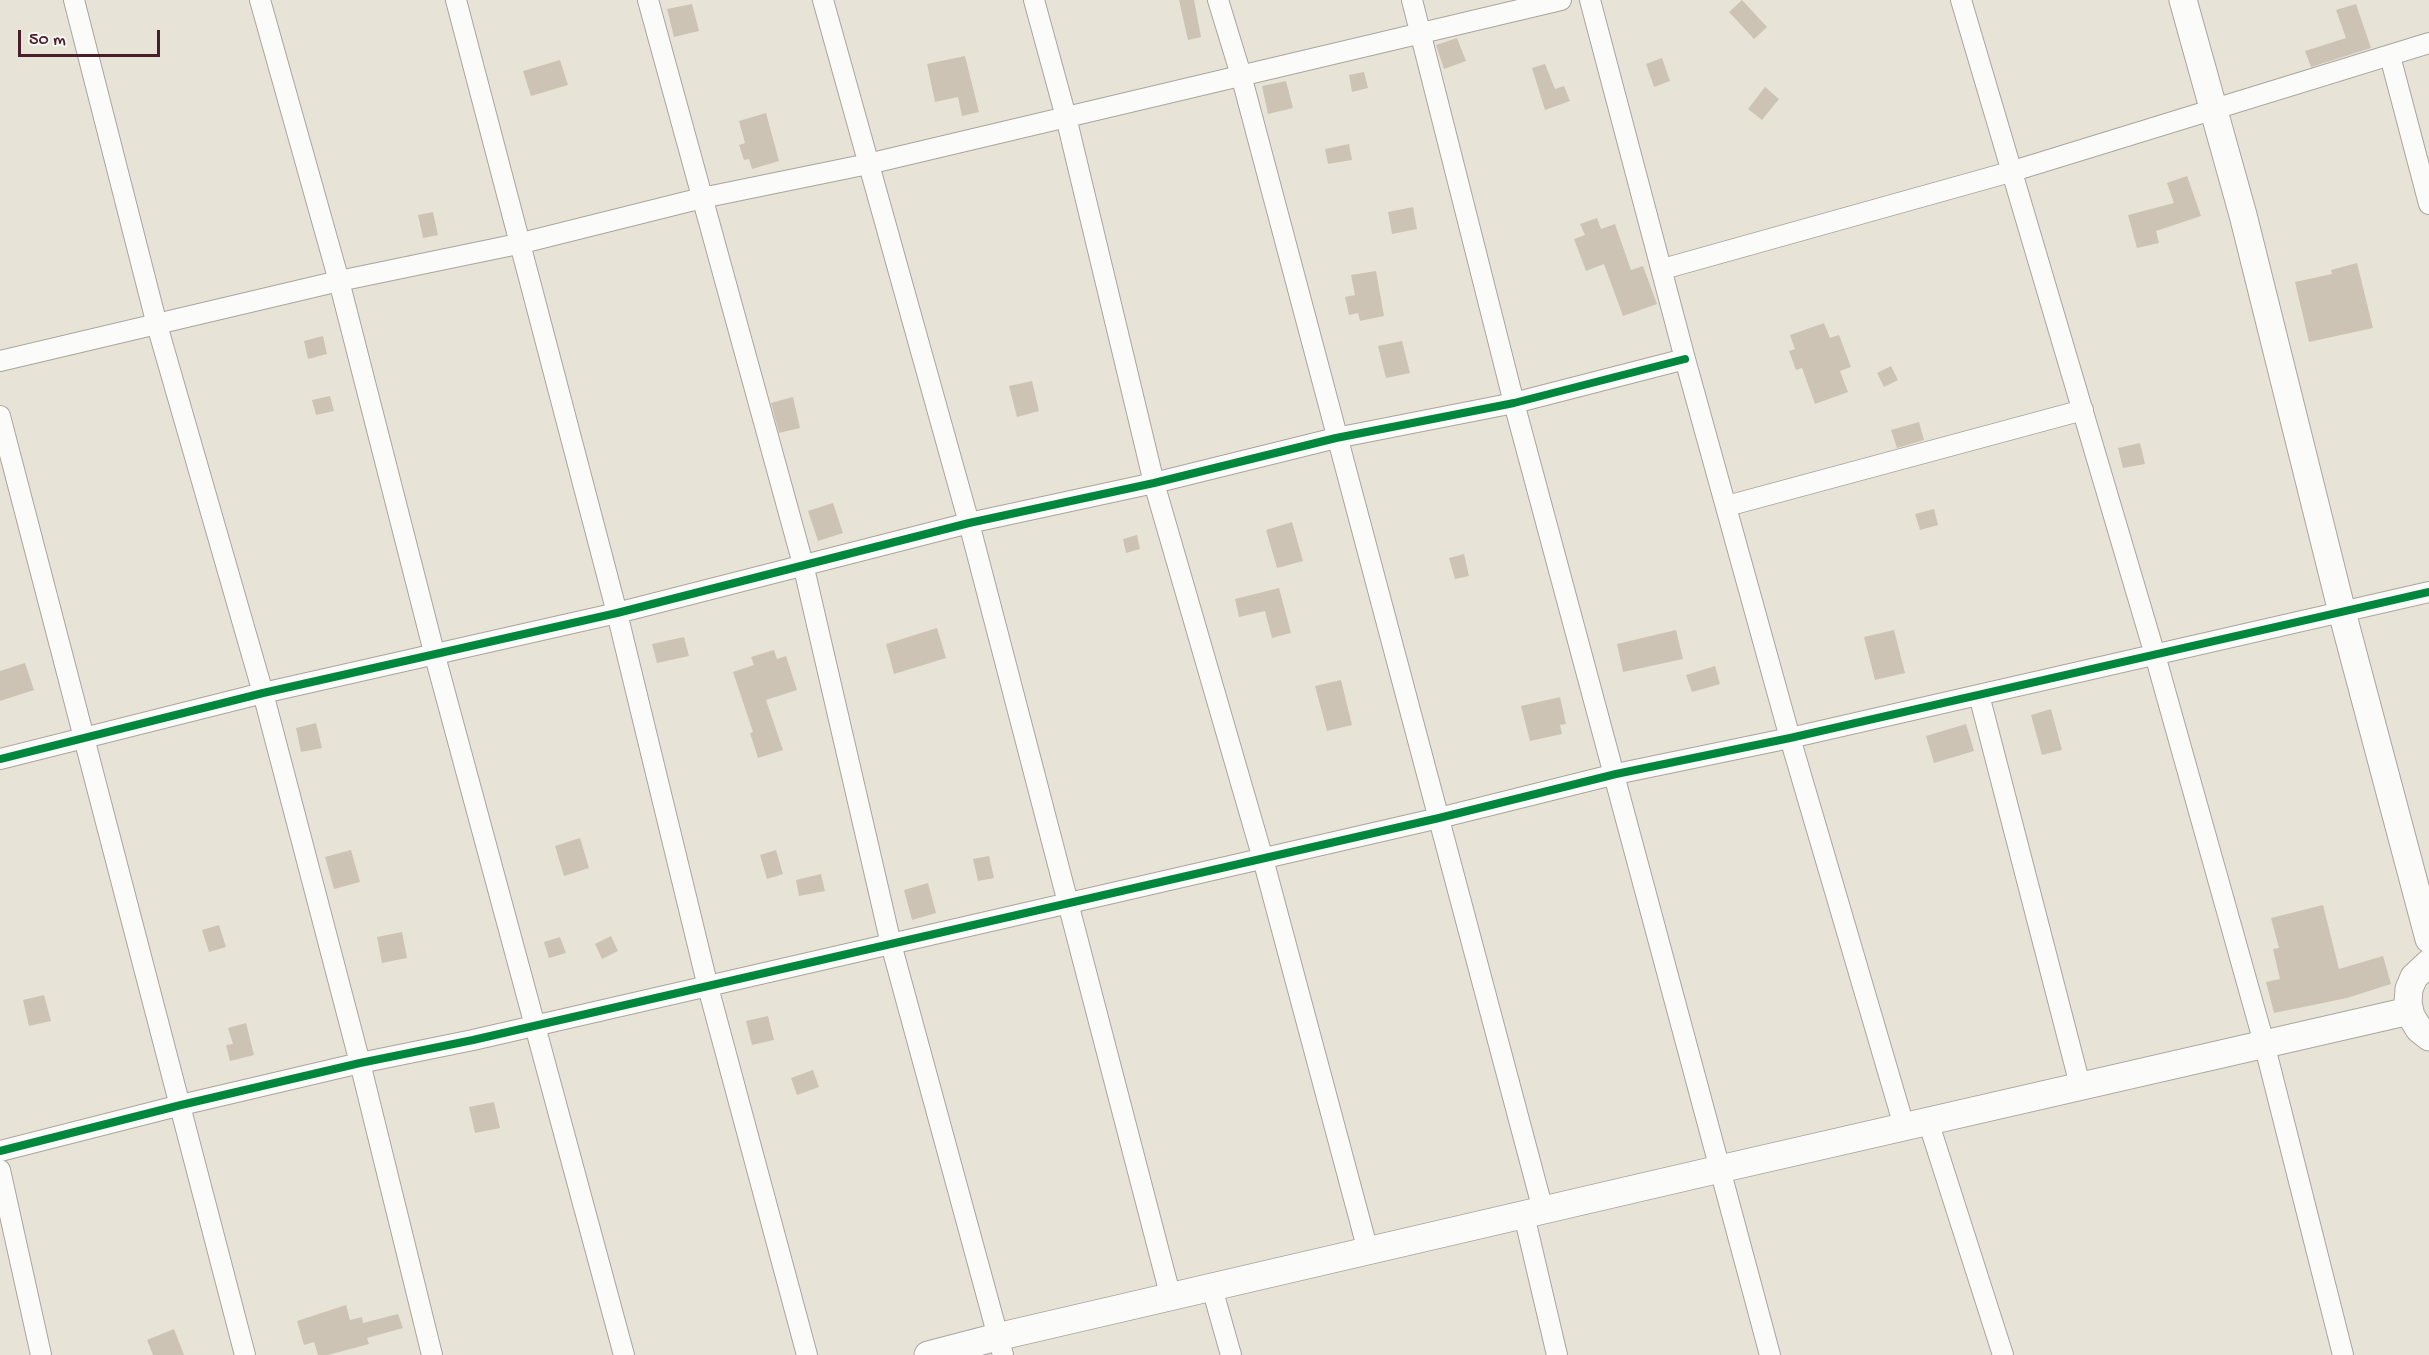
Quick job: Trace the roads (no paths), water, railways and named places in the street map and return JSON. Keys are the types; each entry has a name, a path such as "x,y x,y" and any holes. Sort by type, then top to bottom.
{"street":[{"path":"74,0 157,325 263,693 360,1063 432,1355"},
{"path":"260,0 339,281 435,656 624,1355"},
{"path":"456,0 616,613 708,987 807,1355"},
{"path":"648,0 803,564 891,944 1000,1346"},
{"path":"823,0 969,523 1070,903 1171,1298"},
{"path":"1034,0 1066,117 1154,483 1263,859 1368,1251"},
{"path":"1218,0 1241,75 1439,818 1533,1212 1557,1355"},
{"path":"1412,0 1514,403 1616,774 1770,1355"},
{"path":"0,361 339,281 518,244 702,198 868,164 1561,0"},
{"path":"1590,0 1685,359 1790,738 1916,1123 2003,1355"},
{"path":"1961,0 2010,172 2155,655 2264,1042 2343,1355"},
{"path":"2183,0 2243,215 2342,612 2429,939"},
{"path":"1663,269 2010,172 2429,43"},
{"path":"2390,56 2429,204"},
{"path":"0,759 263,693 435,656 616,613 969,523 1154,483 1336,438 1514,403 1685,359"},
{"path":"1727,506 2083,410"},
{"path":"0,416 245,1355"},
{"path":"0,1151 360,1063 708,987 1439,818 1616,774 1790,738 2429,592"},
{"path":"1979,695 2080,1085"},
{"path":"2429,963 2414,977 2409,989 2409,1011 2419,1029 2429,1037"},
{"path":"928,1355 1000,1346 1212,1288 2264,1042 2409,1011"},
{"path":"0,1170 41,1355"},
{"path":"1212,1288 1231,1355"}]}
